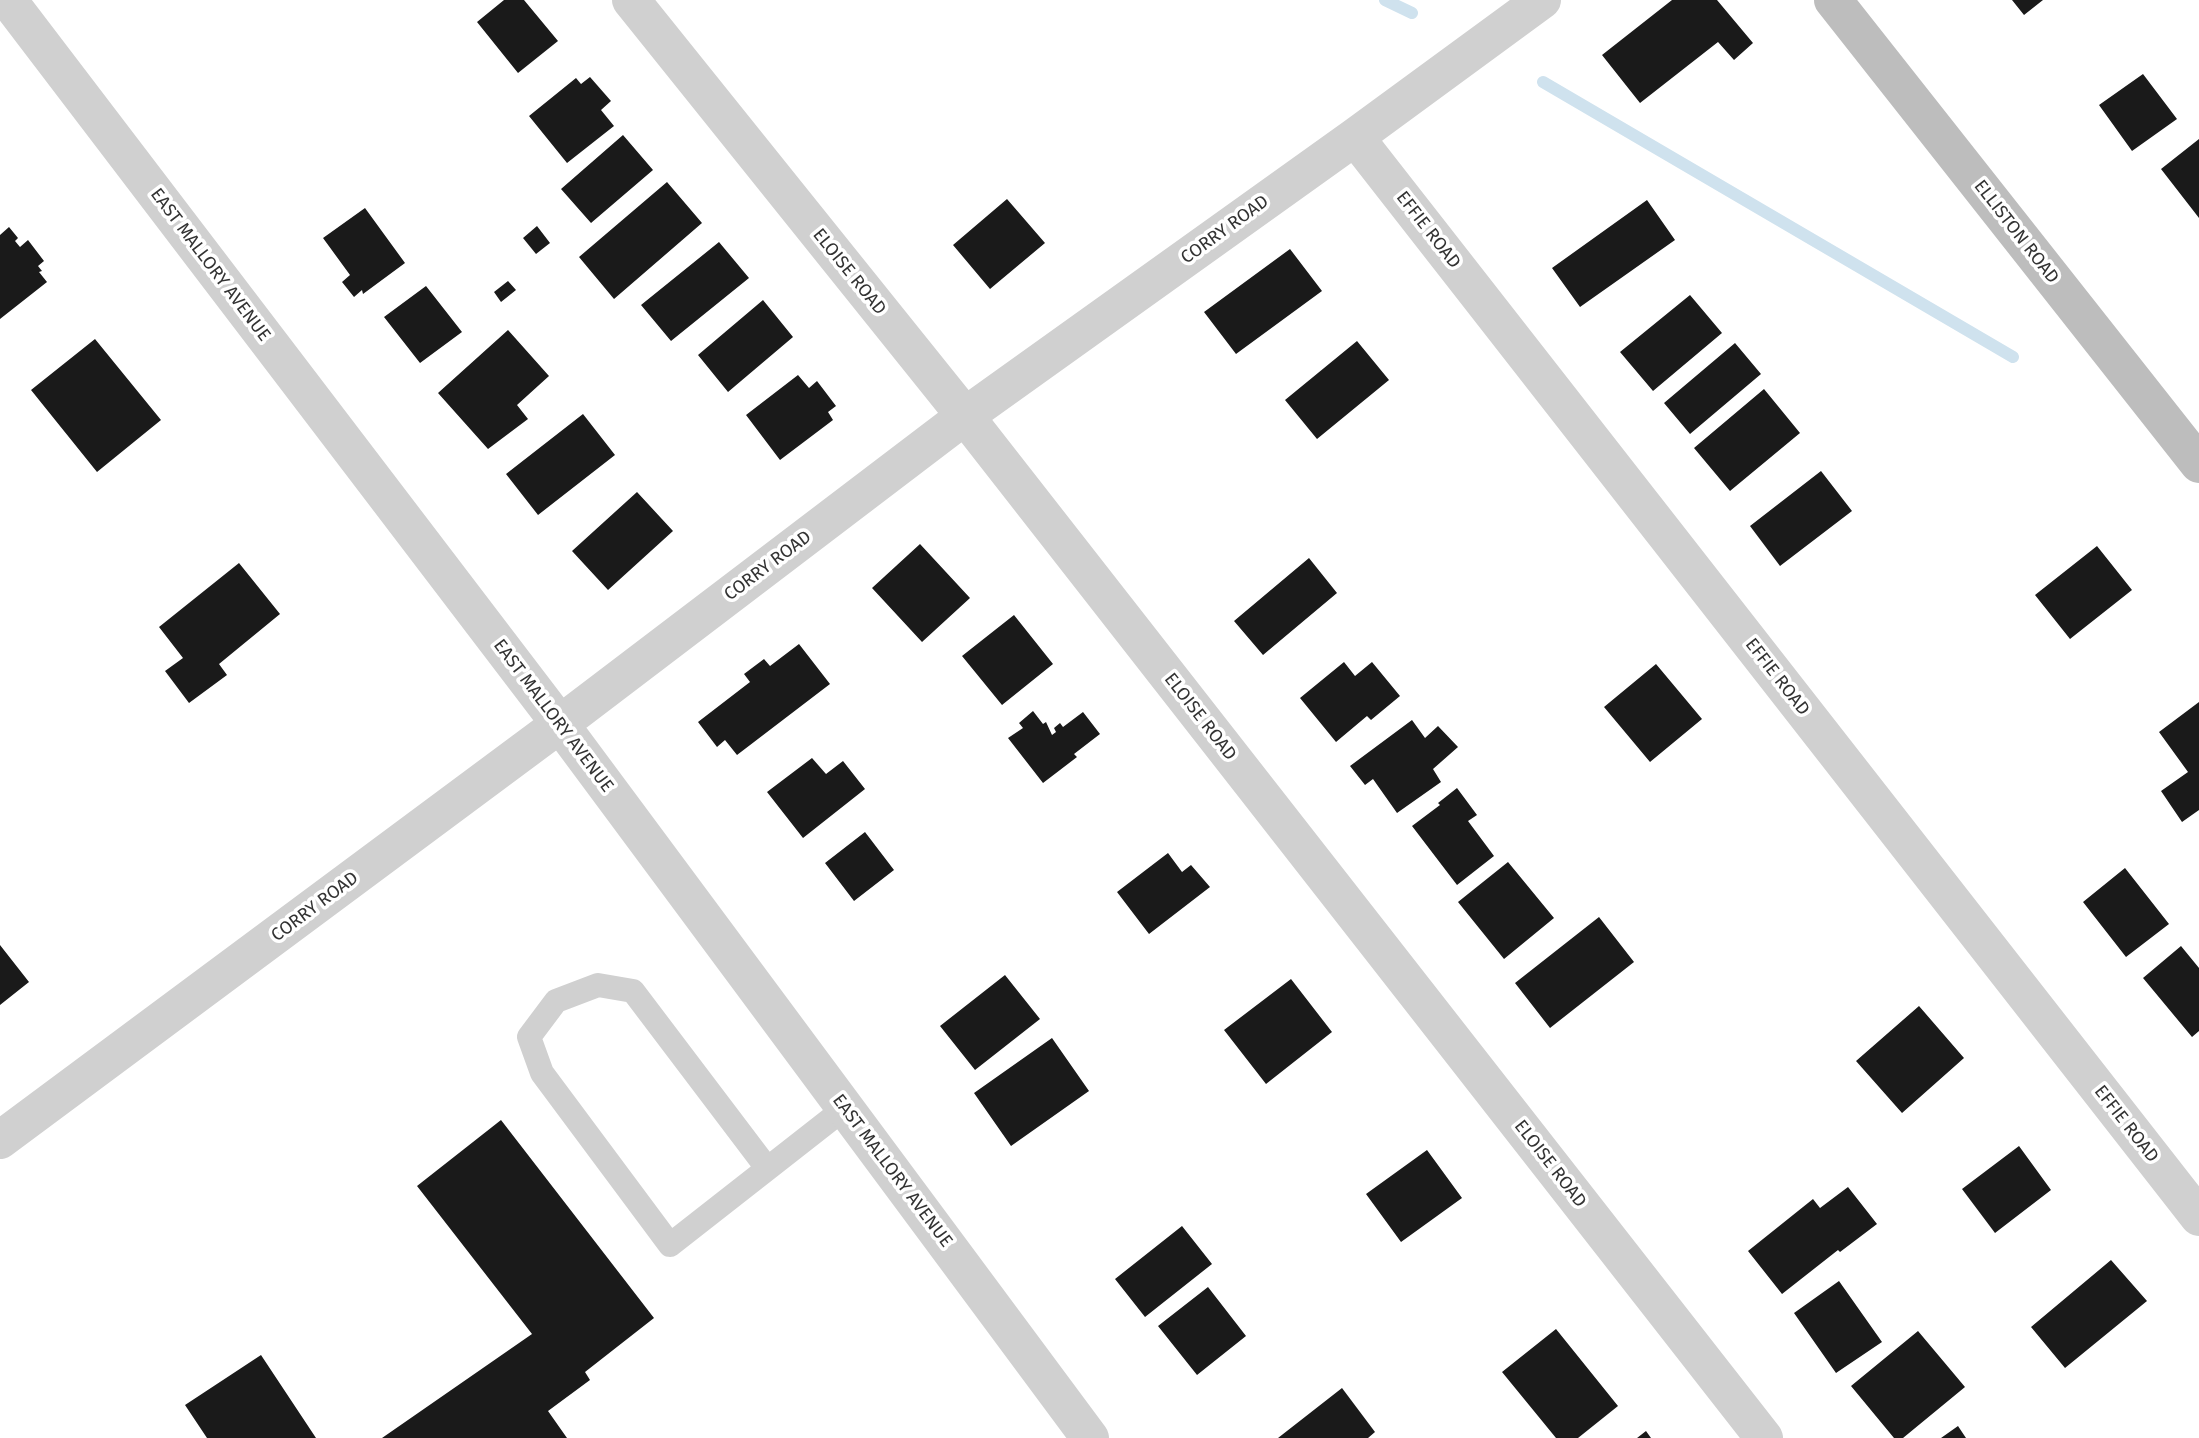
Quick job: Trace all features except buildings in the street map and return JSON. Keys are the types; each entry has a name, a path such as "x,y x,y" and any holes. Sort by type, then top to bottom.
{"main road":[{"name":"ELLISTON ROAD","path":"1833,0 2199,464"}],"street":[{"name":"EAST MALLORY AVENUE","path":"8,0 560,724 1090,1438"},
{"name":"ELOISE ROAD","path":"631,0 965,416 1765,1438"},
{"name":"CORRY ROAD","path":"0,1140 560,724 965,416 1542,0"},
{"name":"EFFIE ROAD","path":"1355,137 2199,1217"}],"lane":[{"path":"767,1168 633,991 598,985 556,1001 529,1037 542,1073 670,1245 845,1108"}],"waterway":[{"path":"1385,0 1412,13"},
{"path":"1543,82 2013,357"}]}
